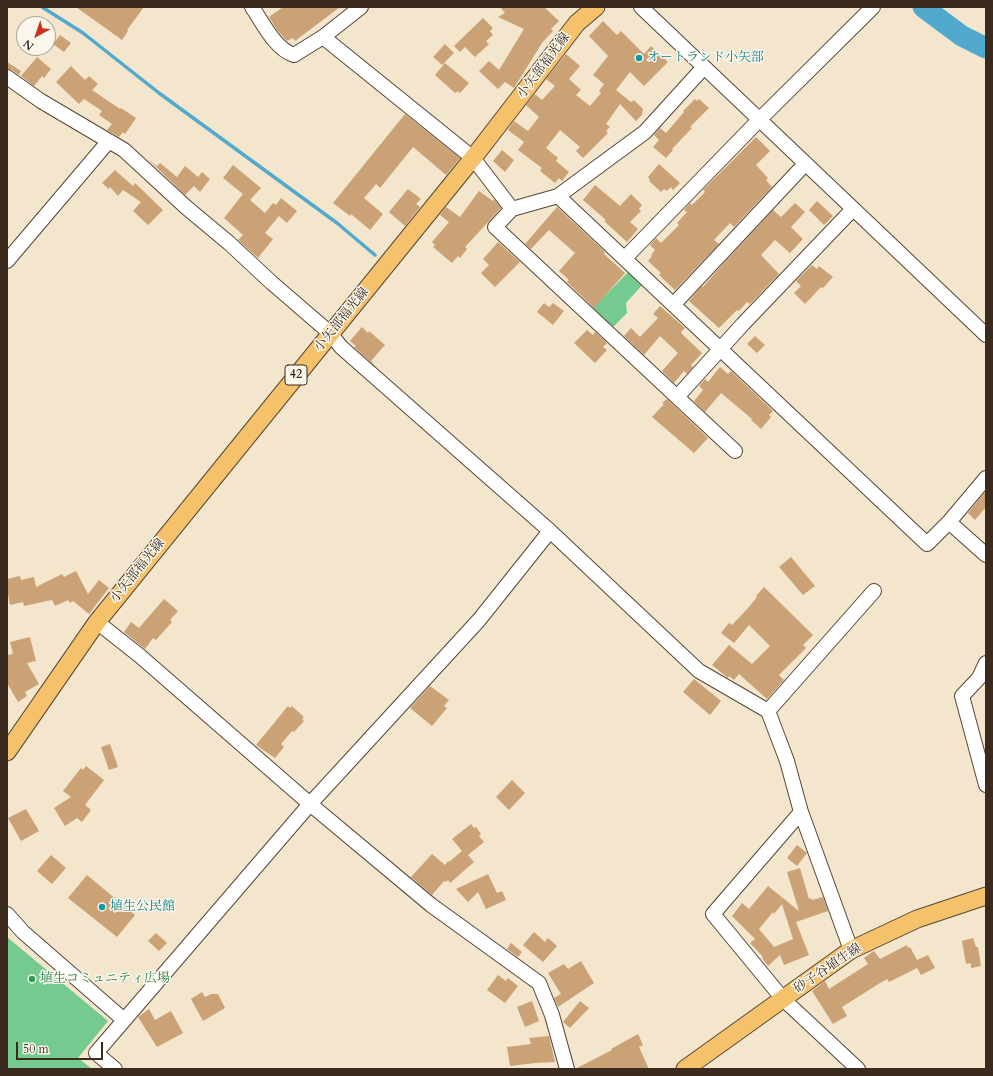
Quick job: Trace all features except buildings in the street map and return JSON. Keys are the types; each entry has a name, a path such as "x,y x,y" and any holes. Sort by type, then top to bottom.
{"main road":[{"name":"小矢部福光線","path":"7,752 97,622 473,158 577,23 596,7"},
{"name":"砂子谷埴生線","path":"685,1069 851,950 917,919 986,896"}],"street":[{"path":"252,7 273,38 286,52 294,55 323,37 361,7"},
{"path":"640,7 986,335"},
{"path":"625,258 759,120 874,7"},
{"path":"323,37 473,158 512,209"},
{"path":"704,67 645,132 558,196 512,209 495,227 735,451"},
{"path":"7,77 41,101 108,142 124,150 187,208 229,243 272,283 330,333 341,347 550,530 699,671 768,711 787,761 801,812 851,950"},
{"path":"7,261 108,142"},
{"path":"674,304 805,164"},
{"path":"558,196 927,544 949,522 986,478"},
{"path":"677,397 720,348 853,209"},
{"path":"949,522 986,555"},
{"path":"115,1069 96,1053 310,804 479,620 550,530"},
{"path":"768,711 874,591"},
{"path":"97,622 140,656 310,804 431,905 539,983 552,1016 567,1069"},
{"path":"986,663 979,678 962,696 986,785"},
{"path":"801,812 713,914 783,999 858,1069"},
{"path":"7,914 23,932 124,1020"}],"green space":[{"path":"631,269 644,283 626,303 627,313 612,328 592,309"},
{"name":"埴生コミュニティ広場","path":"7,937 108,1021 78,1058 92,1069 7,1069"}],"waterway":[{"path":"42,7 83,33 159,93 337,223 375,255"},
{"path":"923,7 962,36 986,48"}],"place":[{"name":"オートランド小矢部","path":"639,58"},
{"name":"埴生公民館","path":"102,907"},
{"name":"埴生コミュニティ広場","path":"32,979"}]}
